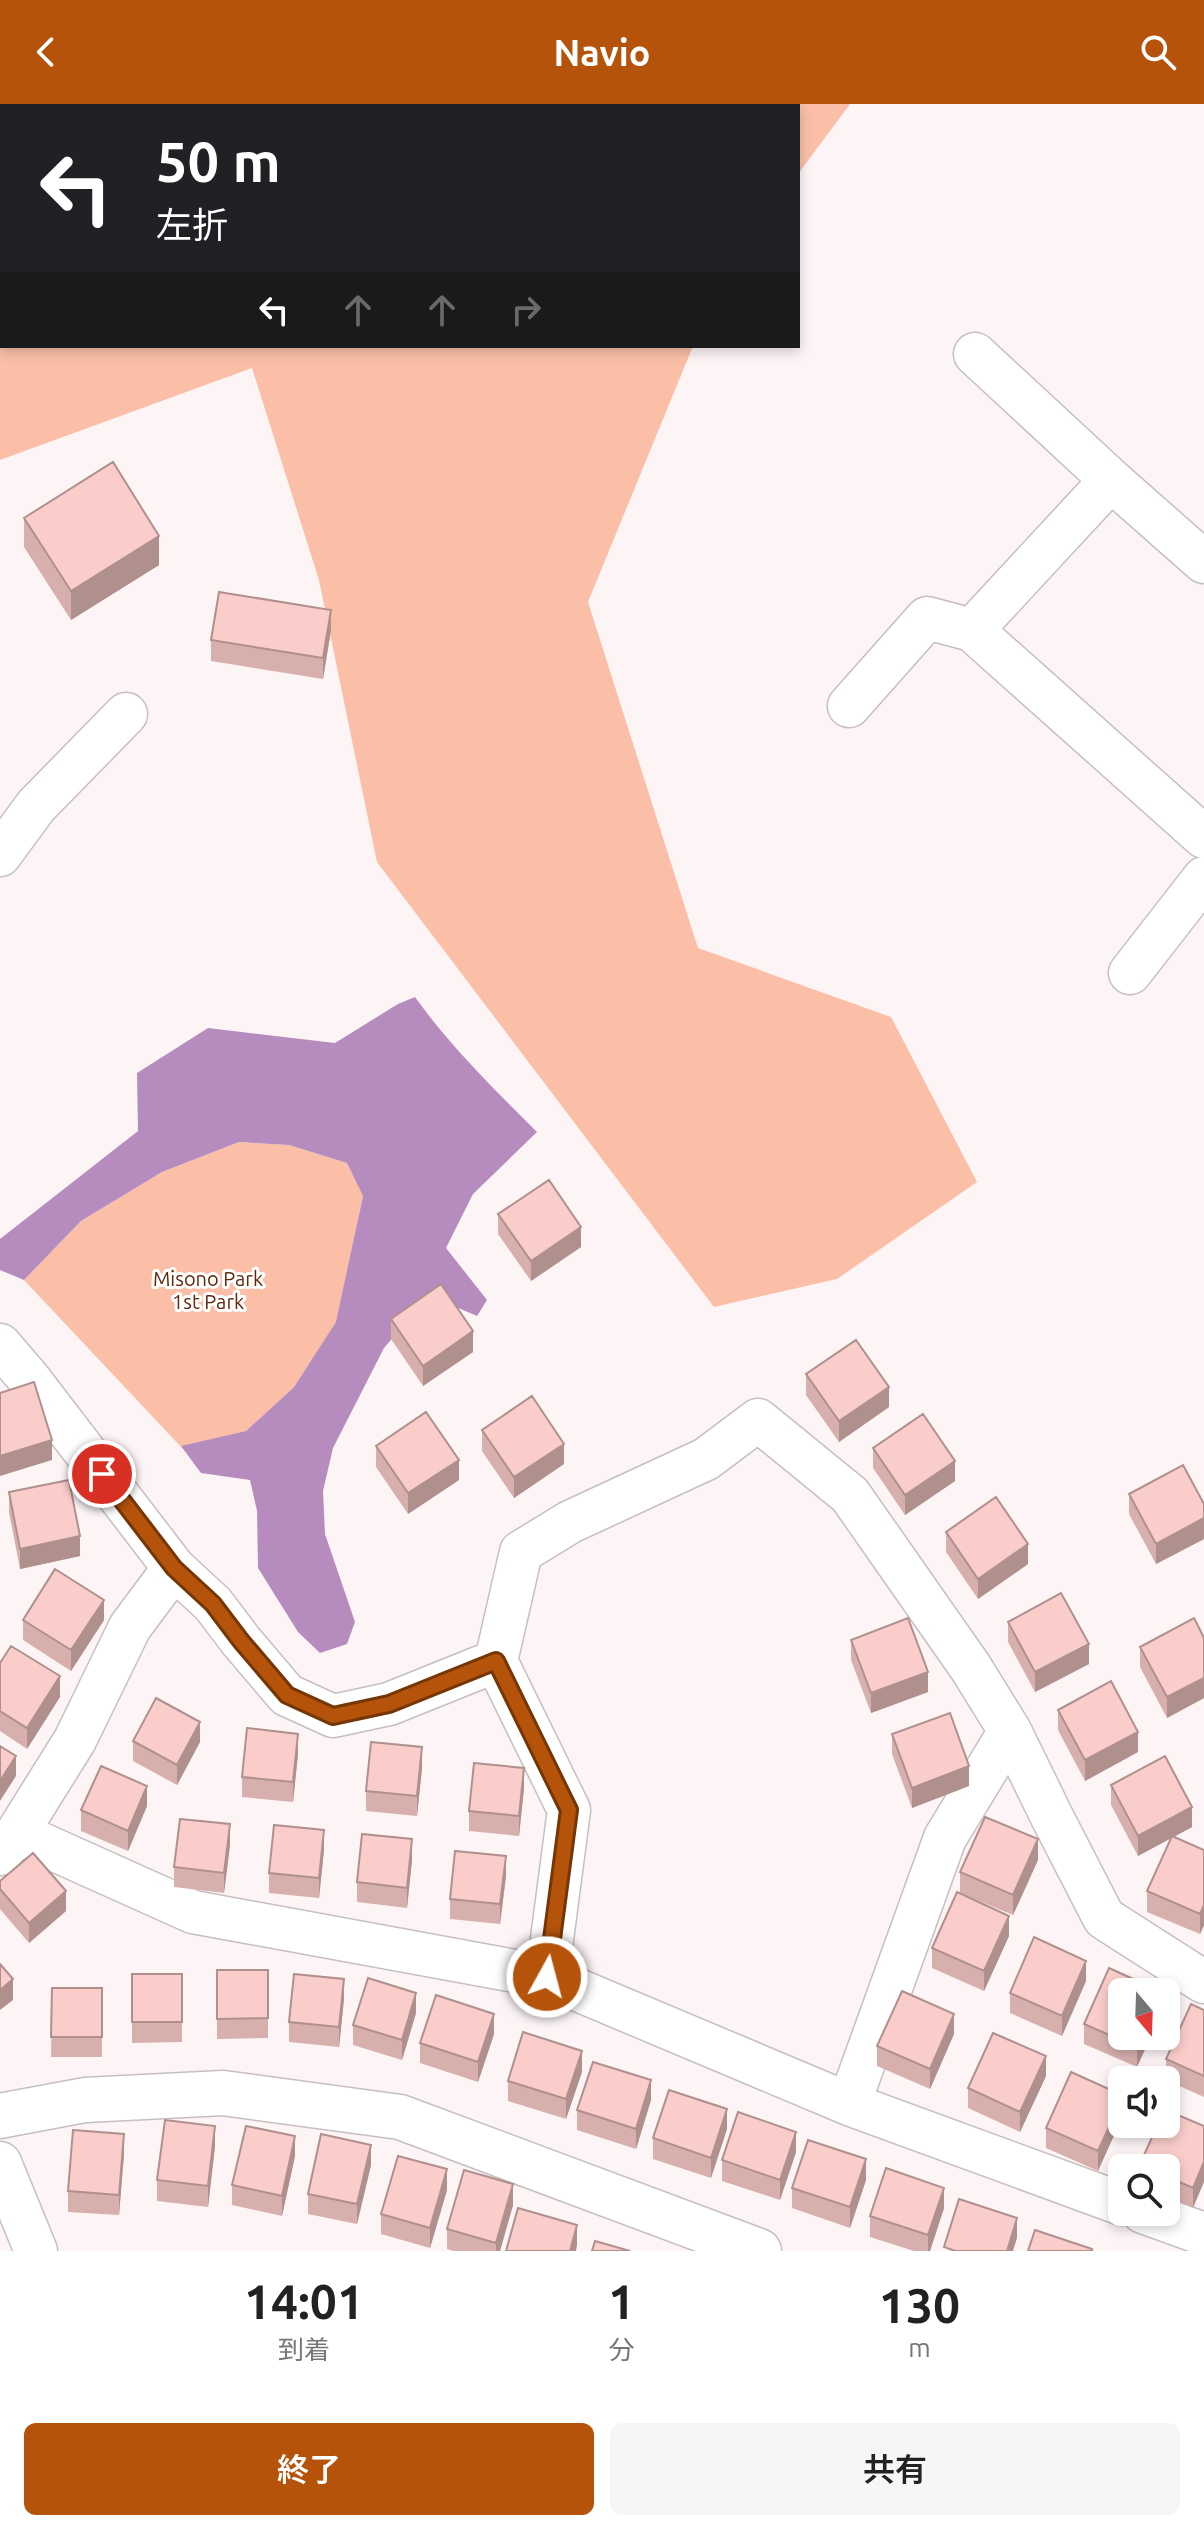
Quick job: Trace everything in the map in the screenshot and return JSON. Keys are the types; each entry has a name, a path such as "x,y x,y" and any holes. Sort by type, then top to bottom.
{"street":[{"path":"975,354 1204,562"},
{"path":"972,630 1111,480"},
{"path":"849,706 927,618 972,630 1204,837"},
{"path":"0,855 36,806 126,714"},
{"path":"1130,973 1204,878"},
{"path":"0,1345 174,1568 213,1604 287,1695 333,1716 389,1704 496,1661"},
{"path":"547,1977 569,1810 496,1661 521,1552 570,1522 706,1459 758,1420 850,1495 971,1668 1010,1731 1104,1918 1204,1982"},
{"path":"174,1568 130,1627 75,1740 9,1844 193,1912 547,1977 849,2104 1108,2199"},
{"path":"849,2104 945,1838 1010,1731"},
{"path":"0,2116 85,2100 223,2093 400,2117 759,2251"},
{"path":"0,2163 36,2251"},
{"path":"1180,2225 1204,2234"}],"green space":[{"path":"800,104 850,104 800,171"},
{"path":"0,348 692,348 588,602 698,948 891,1017 977,1182 837,1279 714,1307 377,862 319,580 252,368 0,460"},
{"name":"Misono Park 1st Park","path":"239,1142 289,1145 347,1163 363,1195 337,1322 294,1387 246,1431 184,1450 24,1280 81,1221 162,1172"}],"shaded area":[{"path":"415,997 458,1050 537,1132 473,1194 446,1248 487,1300 477,1316 442,1301 416,1311 384,1348 333,1448 323,1491 325,1534 355,1622 347,1644 320,1653 298,1632 258,1568 257,1511 250,1480 201,1473 181,1446 246,1431 294,1387 336,1322 363,1196 347,1163 289,1145 239,1142 162,1172 81,1221 24,1280 0,1270 0,1239 138,1131 137,1073 208,1028 335,1043 398,1004"}],"building":[{"path":"113,462 159,536 71,591 24,518"},
{"path":"219,592 331,610 323,658 211,640"},
{"path":"549,1180 581,1227 531,1261 498,1214"},
{"path":"441,1284 473,1331 423,1366 391,1319"},
{"path":"856,1340 889,1387 839,1421 806,1374"},
{"path":"34,1382 52,1440 0,1456 0,1393"},
{"path":"532,1396 564,1444 514,1477 482,1430"},
{"path":"426,1412 459,1460 408,1493 376,1446"},
{"path":"923,1414 955,1461 905,1495 873,1448"},
{"path":"1183,1465 1204,1504 1204,1518 1156,1544 1129,1494"},
{"path":"69,1480 80,1536 20,1549 9,1492"},
{"path":"996,1497 1028,1544 978,1579 946,1532"},
{"path":"55,1569 104,1600 71,1650 23,1620"},
{"path":"1061,1593 1089,1644 1035,1672 1008,1622"},
{"path":"908,1618 928,1672 871,1693 851,1640"},
{"path":"1194,1618 1204,1638 1204,1678 1167,1697 1140,1647"},
{"path":"11,1646 60,1676 27,1728 0,1711 0,1663"},
{"path":"1111,1681 1138,1732 1085,1760 1058,1710"},
{"path":"156,1698 200,1722 177,1765 133,1741"},
{"path":"950,1713 969,1766 912,1788 892,1734"},
{"path":"247,1728 298,1734 293,1782 242,1777"},
{"path":"371,1742 422,1747 417,1796 366,1791"},
{"path":"0,1746 16,1756 0,1781"},
{"path":"1165,1756 1192,1807 1138,1836 1111,1785"},
{"path":"474,1763 524,1768 519,1816 469,1811"},
{"path":"101,1766 147,1786 128,1831 81,1810"},
{"path":"985,1817 1038,1839 1013,1895 960,1872"},
{"path":"180,1819 230,1824 224,1873 174,1867"},
{"path":"274,1825 324,1830 319,1878 269,1873"},
{"path":"362,1834 412,1839 407,1888 357,1882"},
{"path":"1172,1836 1204,1850 1204,1905 1200,1914 1147,1891"},
{"path":"455,1851 506,1856 500,1904 450,1899"},
{"path":"33,1853 66,1891 29,1923 0,1889 0,1881"},
{"path":"957,1892 1009,1916 984,1971 932,1948"},
{"path":"1034,1937 1086,1961 1062,2016 1010,1993"},
{"path":"0,1964 13,1979 0,1990"},
{"path":"1109,1968 1131,1978 1108,1978 1108,2034 1084,2024"},
{"path":"217,1970 268,1970 268,2018 217,2019"},
{"path":"132,1974 182,1974 182,2022 132,2022"},
{"path":"294,1974 344,1979 339,2027 289,2022"},
{"path":"368,1978 416,1993 402,2040 353,2025"},
{"path":"52,1988 102,1988 102,2037 51,2037"},
{"path":"902,1991 954,2014 930,2069 877,2046"},
{"path":"436,1995 494,2014 478,2062 420,2043"},
{"path":"1191,2004 1204,2010 1204,2076 1166,2059 1170,2050 1180,2050 1180,2028"},
{"path":"523,2032 582,2051 566,2099 508,2081"},
{"path":"993,2033 1046,2056 1020,2112 968,2088"},
{"path":"593,2062 651,2080 636,2129 577,2110"},
{"path":"1071,2072 1108,2089 1108,2129 1098,2151 1046,2128"},
{"path":"669,2090 727,2109 711,2158 653,2138"},
{"path":"738,2112 796,2132 780,2180 722,2160"},
{"path":"1180,2116 1204,2126 1204,2162 1193,2188 1180,2182 1180,2154 1144,2154 1152,2138 1180,2138"},
{"path":"165,2120 215,2126 208,2186 157,2180"},
{"path":"246,2126 295,2136 282,2196 232,2185"},
{"path":"73,2130 124,2134 119,2195 68,2191"},
{"path":"321,2134 371,2145 357,2204 308,2194"},
{"path":"808,2140 866,2159 850,2207 792,2188"},
{"path":"398,2156 447,2169 430,2228 381,2214"},
{"path":"886,2168 944,2188 928,2235 870,2216"},
{"path":"464,2170 513,2184 496,2243 447,2229"},
{"path":"959,2199 1017,2218 1007,2251 955,2251 944,2247"},
{"path":"518,2208 577,2225 570,2251 506,2251"},
{"path":"1035,2230 1092,2249 1092,2251 1028,2251"},
{"path":"595,2241 630,2251 592,2251"}],"route":[{"path":"102,1474 174,1568 213,1604 287,1695 333,1716 389,1704 496,1661 569,1810 547,1977"}]}
